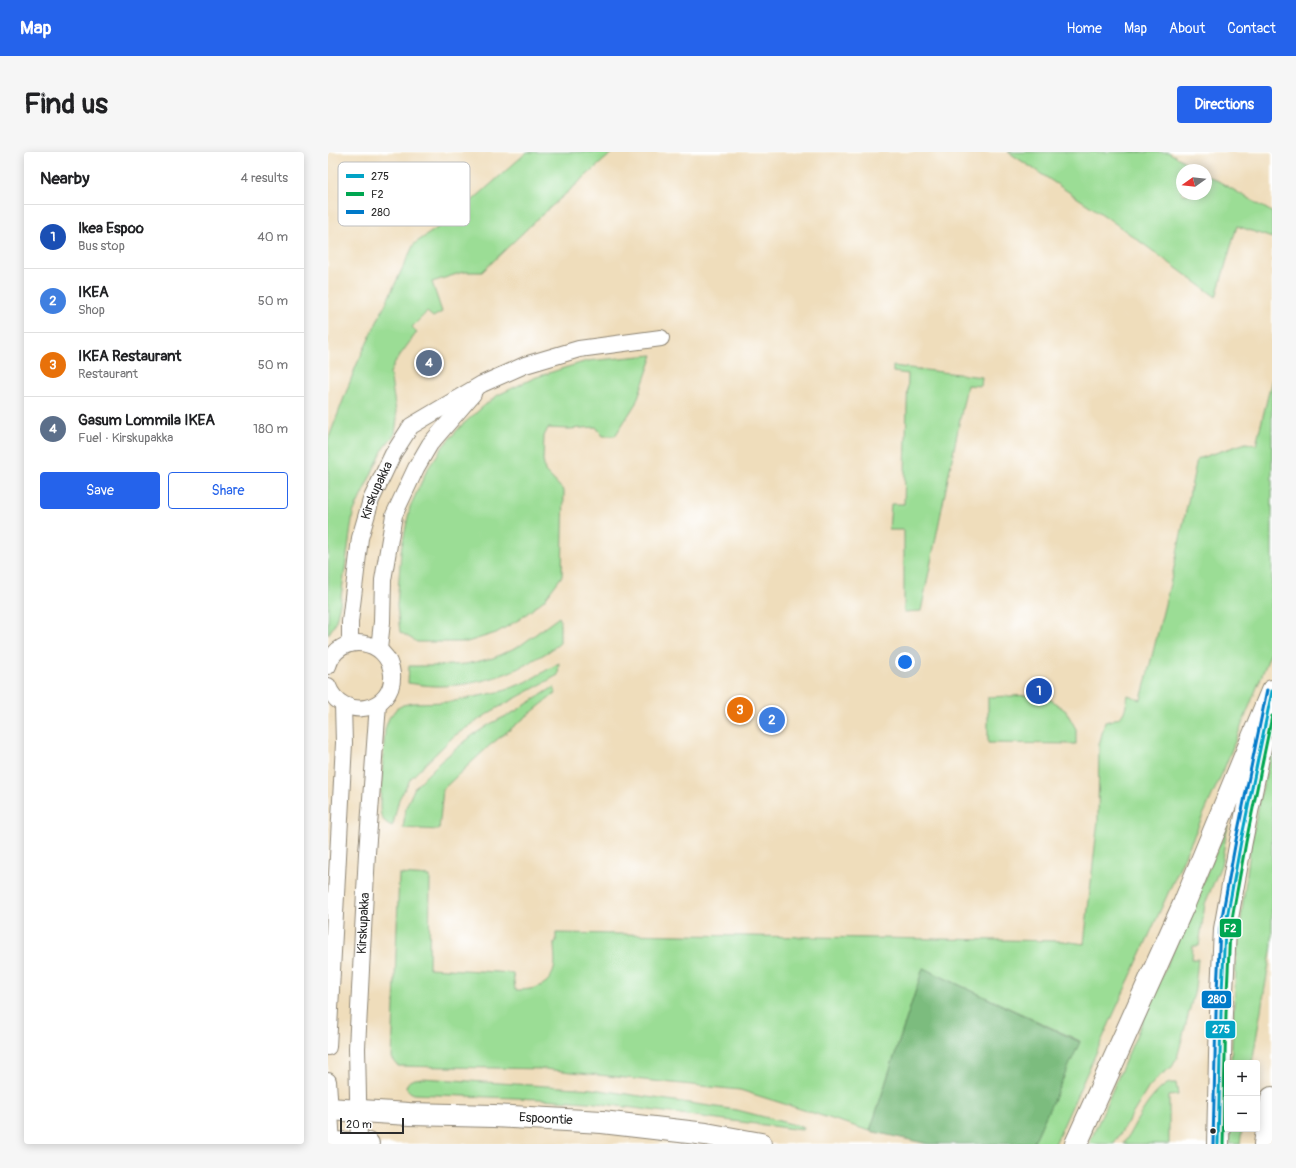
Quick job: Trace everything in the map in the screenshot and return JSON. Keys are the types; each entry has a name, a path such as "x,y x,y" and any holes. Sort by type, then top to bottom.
{"main road":[{"path":"1076,1144 1184,904 1272,692"},
{"path":"1218,1144 1221,1013 1225,929 1241,841 1272,692"},
{"path":"1265,1144 1272,1098"},
{"name":"Espoontie","path":"329,1109 602,1122 706,1134 761,1144"},
{"path":"331,1143 368,1144"}],"street":[{"name":"Kirskupakka","path":"350,644 350,622 360,538 371,500 393,454 411,426 482,384 526,365 579,349 661,338"},
{"name":"Kirskupakka","path":"379,649 382,622 383,580 394,515 416,468 430,444 482,384"},
{"path":"328,666 334,654 341,648 350,644 366,643 373,645 386,656 391,666 392,676 391,686 386,695 378,704 360,709 343,705 335,699 328,686"},
{"name":"Kirskupakka","path":"359,1144 357,1048 367,854 378,704"},
{"path":"328,1047 344,743 343,705"},
{"path":"328,1081 331,1143"}],"green space":[{"path":"527,152 613,152 535,221 482,272 463,272 432,282 442,312 433,317 427,312 412,327 417,332 395,362 390,373 397,418 395,434 384,447 353,513 340,604 335,624 328,635 328,440 356,366 414,244 440,226 470,226 470,203"},
{"path":"1008,152 1168,152 1189,164 1176,164 1176,200 1212,200 1212,177 1272,212 1272,238 1237,226 1216,297 1105,216"},
{"path":"653,355 636,403 615,436 603,436 596,427 569,429 548,428 544,436 543,460 545,471 564,491 562,576 544,600 520,619 496,633 467,642 417,642 400,632 397,606 401,551 410,507 427,470 444,445 461,426 498,395 534,378 587,361"},
{"path":"893,366 982,377 981,386 967,385 921,611 904,612 904,530 889,530 891,504 904,504 908,374 893,372"},
{"path":"1272,379 1272,650 1224,769 1055,1144 1033,1144 1080,1041 923,968 870,1131 740,1090 545,1069 398,1066 392,1058 399,874 430,876 429,968 513,973 515,990 539,987 552,975 555,966 554,943 556,943 556,933 1063,941 1084,944 1098,820 1099,745 1105,722 1120,717 1126,707 1128,695 1141,700 1173,572 1197,459 1246,443 1256,445"},
{"path":"559,617 560,643 525,665 488,679 449,686 408,683 409,666 466,664 493,658 521,645"},
{"path":"559,663 558,675 492,711 454,736 411,778 399,799 392,826 383,820 380,811 380,804 385,729 389,718 396,709 403,705 412,703 450,702 503,691 526,682"},
{"path":"554,687 556,693 489,746 443,789 439,830 403,828 406,807 415,787 441,761 473,735"},
{"path":"1034,695 1051,700 1066,711 1076,729 1076,744 988,743 988,697"},
{"path":"1272,749 1272,946 1253,1060 1231,1060 1236,963 1251,844"},
{"path":"1228,825 1221,865 1205,904 1199,946 1193,946 1192,959 1198,959 1195,989 1177,1058 1172,1067 1162,1074 1149,1087 1114,1144 1089,1144"},
{"path":"923,968 1080,1042 1033,1144 928,1144 870,1131"},
{"path":"422,1078 592,1089 737,1110 803,1127 802,1130 588,1102 414,1094 406,1088 410,1081"},
{"path":"1169,1083 1176,1083 1178,1095 1169,1096 1169,1144 1124,1144 1149,1102 1155,1094"},
{"path":"1230,1132 1242,1132 1240,1144 1230,1144"}],"transit line":[{"name":"280","path":"1213,1144 1216,1013 1220,928 1236,840 1267,690"},
{"name":"275","path":"1218,1144 1221,1013 1225,929 1241,841 1272,691"},
{"name":"F2","path":"1223,1144 1226,1013 1230,930 1246,842 1272,716"}],"place":[{"name":"Gasum Lommila IKEA","path":"429,363"},
{"name":"Ikea Espoo","path":"1039,691"},
{"name":"IKEA Restaurant","path":"740,710"},
{"name":"IKEA","path":"772,720"}]}
